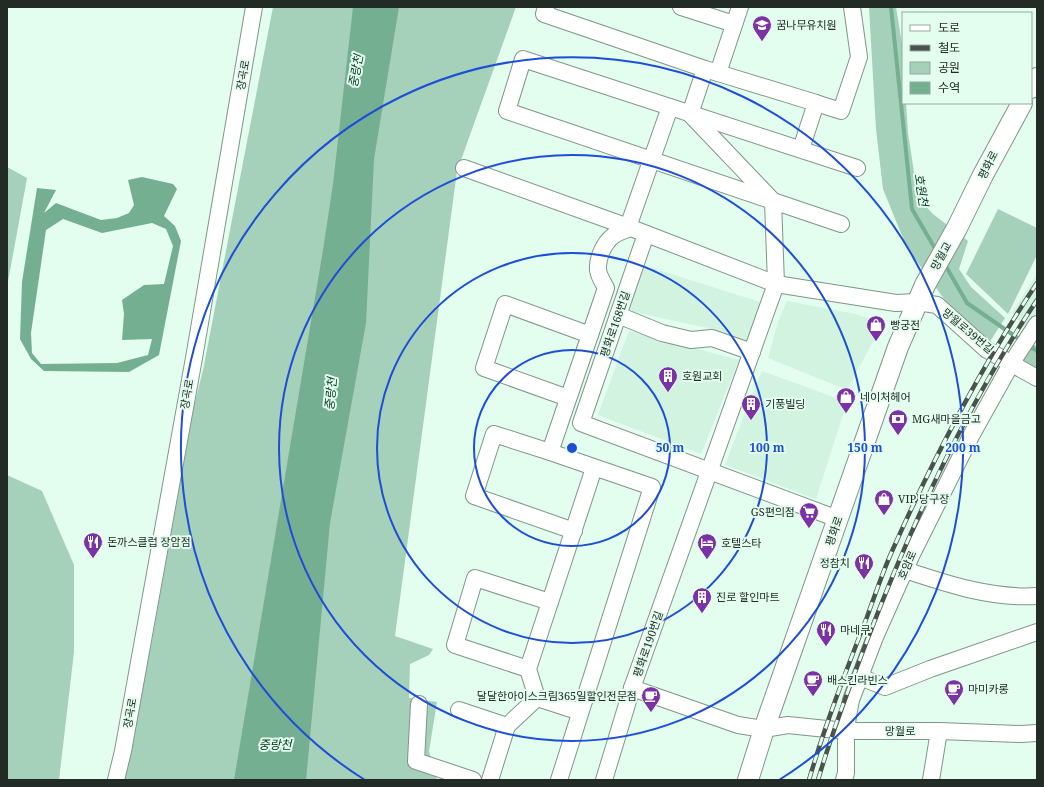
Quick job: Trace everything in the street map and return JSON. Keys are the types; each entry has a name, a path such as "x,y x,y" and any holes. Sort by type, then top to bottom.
{"main road":[{"name":"평화로","path":"957,228 983,175 1021,104"},
{"name":"망월교","path":"921,294 957,228"},
{"name":"평화로","path":"748,780 764,730 898,347 921,294"}],"street":[{"name":"장곡로","path":"116,780 123,751 190,382 254,7"},
{"path":"546,7 544,14 841,111 859,56 852,7"},
{"path":"681,7 734,24"},
{"path":"690,114 734,24 740,7"},
{"path":"842,224 507,111 523,59 857,168"},
{"path":"801,150 816,104"},
{"name":"평화로168번길","path":"670,107 652,159 635,229 618,315 581,423 838,519"},
{"path":"690,114 773,201 776,284"},
{"path":"464,168 635,229 776,284 896,303 921,294"},
{"path":"550,452 606,288 600,277 598,269 603,249 612,236 618,232 635,229"},
{"name":"평화로190번길","path":"764,730 738,725 632,688 776,284"},
{"name":"망월로39번길","path":"921,294 937,305 987,350 1037,378"},
{"path":"568,398 484,368 505,304 590,335"},
{"path":"618,315 662,333 691,340 712,338 752,352"},
{"name":"호암로","path":"844,780 847,758 846,731 851,700 910,556 972,434 1011,364 1032,336"},
{"path":"559,780 652,487 494,434 474,496 574,531"},
{"path":"537,698 528,669 594,468"},
{"path":"905,570 944,583 983,591 1020,597 1037,596"},
{"path":"528,669 455,645 475,578 550,602"},
{"path":"860,677 885,687 930,669 1037,632"},
{"path":"604,780 632,688"},
{"path":"537,698 580,712"},
{"path":"490,780 507,726 537,698"},
{"path":"419,704 416,761 473,780"},
{"path":"459,710 507,726"},
{"name":"망월로","path":"764,730 788,725 846,731 1037,733"},
{"path":"931,780 939,731"}],"shaded area":[{"path":"643,265 763,303 745,344 708,328 628,311"},
{"path":"1037,274 1037,313 1026,330 1012,313"},
{"path":"787,301 855,314 883,323 847,390 768,358 778,322"},
{"path":"629,331 739,360 701,454 598,415"},
{"path":"762,371 847,402 816,499 725,465"}],"green space":[{"path":"273,7 516,7 457,171 395,636 433,649 429,655 410,664 409,698 437,702 429,751 437,780 122,780 151,646 194,406 203,370"},
{"path":"869,7 896,7 902,44 902,104 906,104 908,133 918,198 933,214 968,241 959,269 971,287 1005,318 989,343 950,307 907,248 883,189 876,129"},
{"path":"7,167 27,178 7,287"},
{"path":"998,209 1037,228 1037,255 1008,314 966,274"},
{"path":"1032,344 1037,346 1037,369 1023,362"},
{"path":"7,475 42,491 74,565 74,652 59,780 7,780"}],"water":[{"name":"중랑천","path":"353,7 399,7 374,159 366,323 330,523 306,780 234,780 323,250 333,184"},
{"path":"142,177 173,184 177,189 164,216 175,226 181,241 159,355 129,372 44,371 31,359 20,339 22,282 37,188 56,190 44,213 56,203 101,220 117,218 129,213 134,205 128,180","holes":["63,219 102,233 152,223 166,229 173,246 164,284 144,285 122,300 124,314 122,340 152,339 148,355 117,363 41,364 32,353 31,333 46,230"]}],"waterway":[{"name":"호원천","path":"891,7 912,209 937,252"},
{"name":"호원천","path":"944,263 967,303 1022,341"},
{"name":"호원천","path":"1028,345 1037,351"}],"railway":[{"path":"809,780 844,678 893,549 925,480 959,413 1016,315 1037,283"},
{"path":"818,780 835,726 868,638 885,594 923,507 943,464 987,381 1037,300"}],"place":[{"name":"꿈나무유치원","path":"762,42"},
{"name":"빵궁전","path":"876,342"},
{"name":"호원교회","path":"668,393"},
{"name":"네이처헤어","path":"846,414"},
{"name":"기풍빌딩","path":"751,421"},
{"name":"MG새마을금고","path":"898,436"},
{"name":"VIP 당구장","path":"884,516"},
{"name":"GS편의점","path":"809,529"},
{"name":"돈까스클럽 장암점","path":"93,559"},
{"name":"호텔스타","path":"707,560"},
{"name":"정참치","path":"864,580"},
{"name":"진로 할인마트","path":"702,614"},
{"name":"마네쿠","path":"826,647"},
{"name":"배스킨라빈스","path":"813,697"},
{"name":"마미카롱","path":"954,706"},
{"name":"달달한아이스크림365일할인전문점","path":"651,713"}]}
